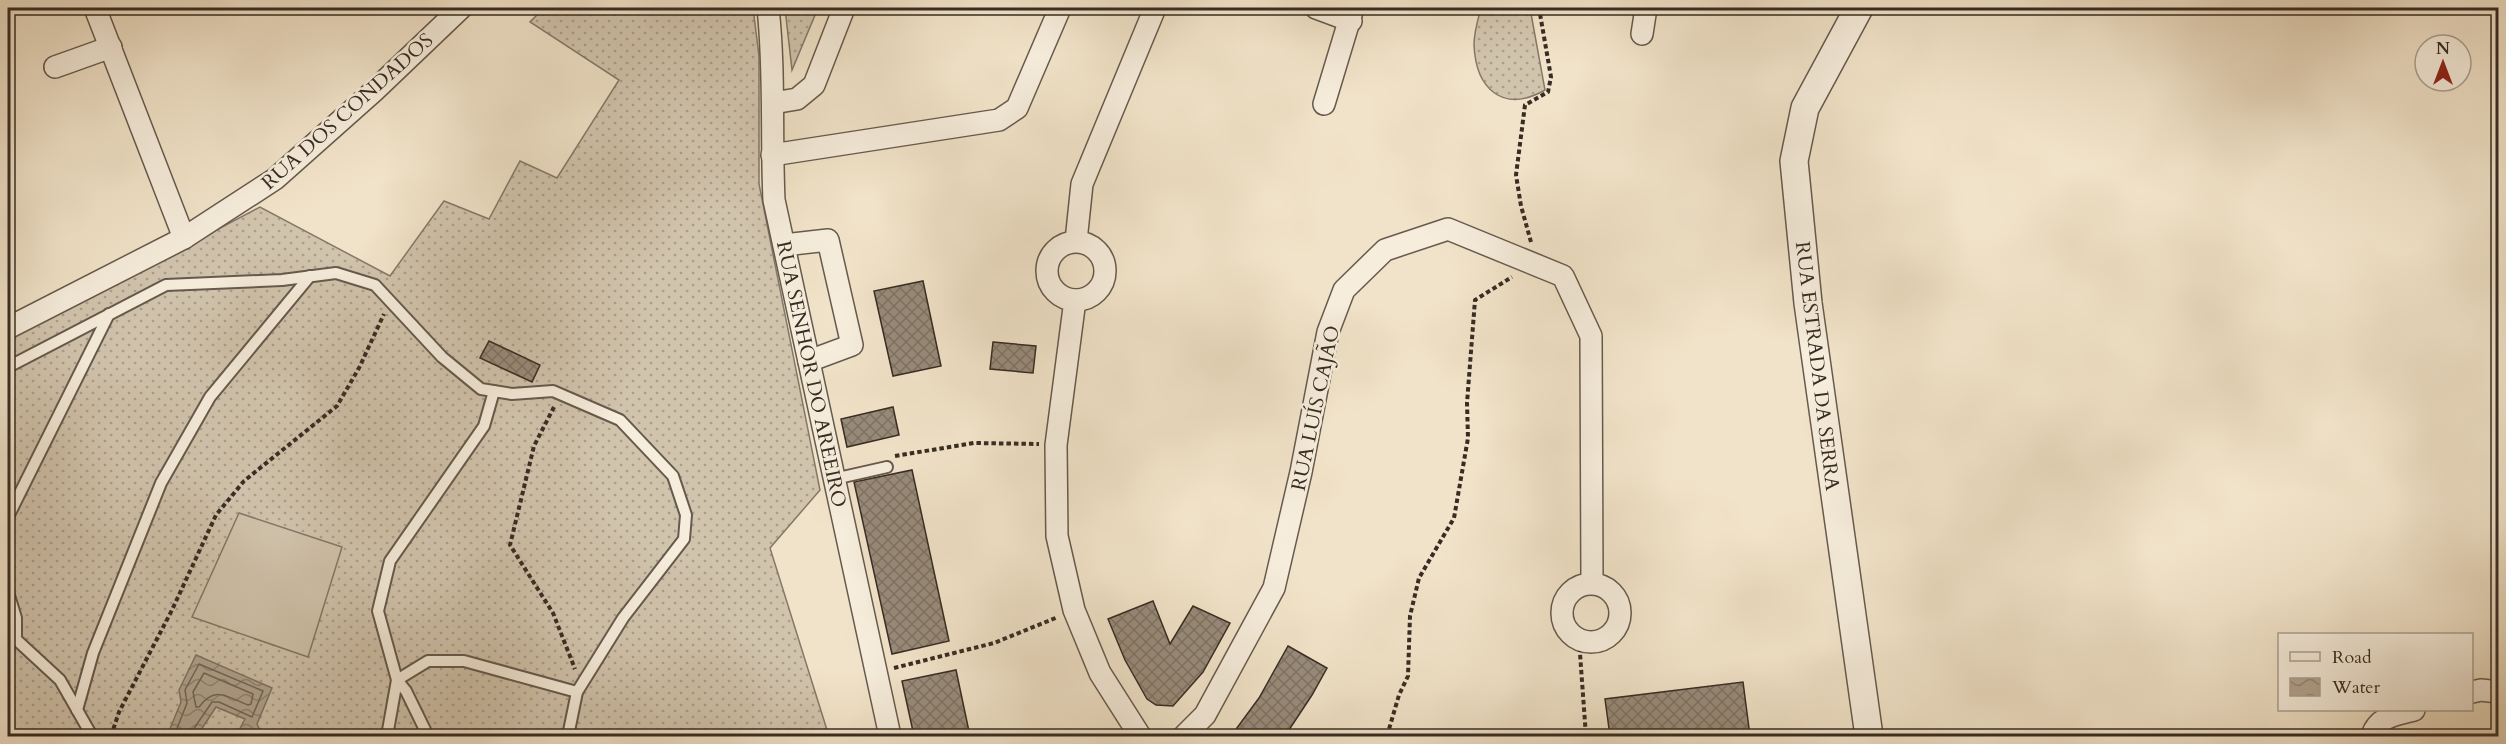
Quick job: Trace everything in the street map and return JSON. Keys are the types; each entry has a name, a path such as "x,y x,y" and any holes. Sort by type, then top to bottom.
{"street":[{"path":"95,8 184,238"},
{"name":"RUA DOS CONDADOS","path":"8,328 184,238 275,179 374,91 461,8"},
{"name":"RUA SENHOR DO AREEIRO","path":"768,8 772,42 774,200 890,736"},
{"path":"773,103 797,99 814,86 844,8"},
{"path":"772,155 999,120 1017,108 1060,8"},
{"path":"1077,241 1082,184 1155,8"},
{"path":"1316,8 1352,14 1324,104"},
{"path":"1642,34 1646,8"},
{"name":"RUA ESTRADA DA SERRA","path":"1859,8 1805,108 1794,161 1808,303 1869,736"},
{"path":"55,67 111,47"},
{"name":"RUA LUÍS CAJÃO","path":"1184,736 1205,716 1274,588 1301,472 1328,332 1344,290 1385,250 1448,229 1563,276 1591,336 1592,583"},
{"path":"784,245 828,240 840,288 852,345 810,361"},
{"path":"1077,241 1088,244 1097,251 1103,260 1105,272 1103,283 1096,292 1086,298 1075,300 1064,298 1054,291 1048,282 1046,270 1055,250 1065,243 1077,241"},
{"path":"1075,300 1056,445 1057,536 1074,610 1100,673 1140,736"},
{"path":"1592,583 1612,592 1618,602 1620,613 1618,625 1611,634 1601,640 1590,642 1579,640 1569,633 1563,623 1561,612 1570,591 1580,585 1592,583"},
{"path":"2473,692 2481,690 2499,692"},
{"path":"2372,736 2374,730 2386,718 2410,711"}],"lane":[{"path":"8,367 166,285 282,280 336,273 375,285 442,357 482,389 512,394 554,391 620,420 673,476 686,515 684,539 623,618 579,688 568,736"},
{"path":"77,710 93,653 161,483 210,398 310,276"},
{"path":"8,517 109,314"},
{"path":"428,736 406,691 398,680 378,611 390,561 484,426 494,391"},
{"path":"834,479 886,462"},
{"path":"8,592 16,618 12,636 60,680 92,736"},
{"path":"387,736 398,680 428,661 464,661 579,688"}],"path":[{"path":"1387,736 1399,695 1408,676 1410,616 1419,578 1454,518 1456,509 1468,438 1467,403 1474,300 1532,264 1530,239 1516,175 1525,105 1548,92 1551,77 1539,8"},
{"path":"111,736 119,712 172,610 216,515 244,481 337,406 359,368 390,300"},
{"path":"560,395 534,446 510,545 552,613 579,688"},
{"path":"886,462 916,451 974,443 1056,445"},
{"path":"875,672 994,643 1074,610"},
{"path":"1579,640 1586,736"}],"shaded area":[{"path":"544,8 753,8 759,56 759,184 820,490 770,548 827,730 824,736 8,736 8,340 260,207 390,276 444,201 489,219 520,161 557,178 619,80 530,22"},
{"path":"785,8 818,8 792,70"},
{"path":"1481,8 1530,8 1545,90 1530,97 1516,99 1505,98 1494,93 1486,85 1476,61 1474,45 1475,30"},
{"path":"239,513 342,547 308,657 192,617"}],"water":[{"path":"196,655 272,688 257,724 263,736 236,736 245,719 216,707 197,736 167,736 181,702 179,690"}],"building":[{"path":"923,281 941,366 893,376 874,291"},
{"path":"489,341 540,365 532,382 480,358"},
{"path":"993,342 1036,346 1033,373 990,369"},
{"path":"893,407 899,435 847,447 841,419"},
{"path":"912,470 949,641 892,654 854,482"},
{"path":"1153,601 1170,644 1193,606 1230,623 1203,672 1173,706 1156,705 1147,699 1125,660 1108,619"},
{"path":"1288,646 1327,668 1312,695 1285,736 1231,736 1259,698"},
{"path":"956,670 970,736 914,736 902,681"},
{"path":"1743,682 1750,736 1610,736 1605,699"}]}
